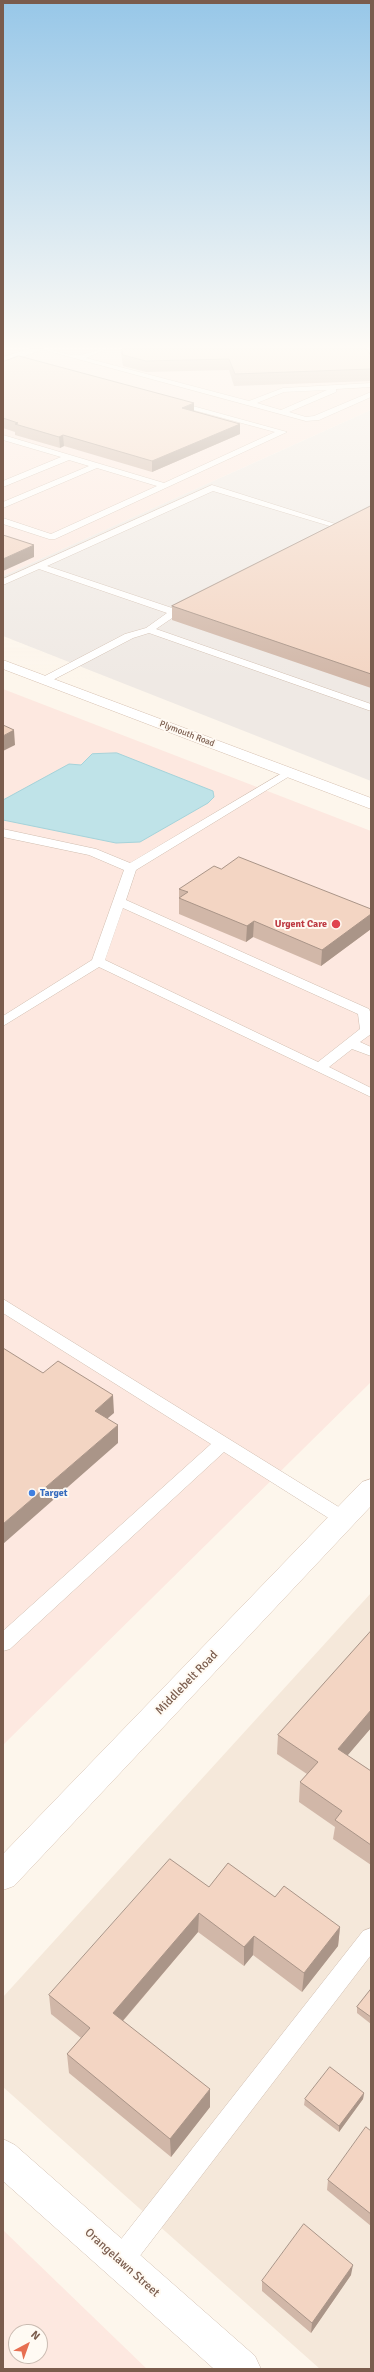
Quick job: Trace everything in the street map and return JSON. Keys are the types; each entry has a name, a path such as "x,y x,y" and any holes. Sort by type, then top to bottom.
{"main road":[{"name":"Plymouth Road","path":"3,664 371,804"},
{"name":"Middlebelt Road","path":"3,1876 371,1489"},
{"name":"Orangelawn Street","path":"3,2157 242,2369"}],"lane":[{"path":"3,484 62,460"},
{"path":"78,460 165,486"},
{"path":"3,521 52,537 223,460"},
{"path":"3,505 97,465"},
{"path":"3,582 212,488 344,525 322,536"},
{"path":"3,531 19,526"},
{"path":"39,566 178,610 156,623 149,630 129,636 45,680"},
{"path":"149,630 371,708"},
{"path":"3,1022 98,962 131,868 288,772"},
{"path":"3,833 92,852 131,868"},
{"path":"119,901 364,1012 367,1030 319,1068"},
{"path":"98,962 371,1093"},
{"path":"351,1043 371,1052"},
{"path":"3,1305 344,1519"},
{"path":"3,1643 223,1443"},
{"path":"120,2261 371,1938"}],"shaded area":[{"path":"3,460 261,460 3,576"},
{"path":"261,460 371,460 371,781 3,636 3,576"},
{"path":"3,689 371,831 371,1382 3,1745"},
{"path":"371,1593 371,2369 320,2369 3,2087 3,1997"},
{"path":"3,2230 147,2369 3,2369"}],"water":[{"path":"117,753 213,791 214,797 208,803 140,842 116,843 3,820 3,800 69,764 81,765 92,754"}],"building":[{"path":"371,506 371,674 172,606"},
{"path":"3,535 34,545 3,559"},
{"path":"3,725 14,730 3,736"},
{"path":"239,857 371,909 371,914 322,950 254,921 247,926 179,898 188,892 179,889 214,866 221,869"},
{"name":"Target","path":"3,1348 43,1373 58,1361 113,1395 95,1411 118,1425 3,1524"},
{"path":"371,1631 371,1710 338,1749 371,1771 371,1845 335,1820 342,1811 300,1782 318,1762 278,1735"},
{"path":"170,1859 209,1887 228,1863 275,1897 284,1886 340,1927 304,1973 254,1936 244,1947 199,1913 113,2013 210,2089 170,2139 67,2054 90,2028 49,1995"},
{"path":"371,1989 371,2017 357,2007"},
{"path":"330,2067 364,2093 339,2126 305,2099"},
{"path":"366,2127 371,2131 371,2214 328,2180"},
{"path":"304,2224 353,2265 312,2323 262,2281"}],"place":[{"name":"Urgent Care","path":"336,924"},
{"name":"Target","path":"32,1493"}]}
